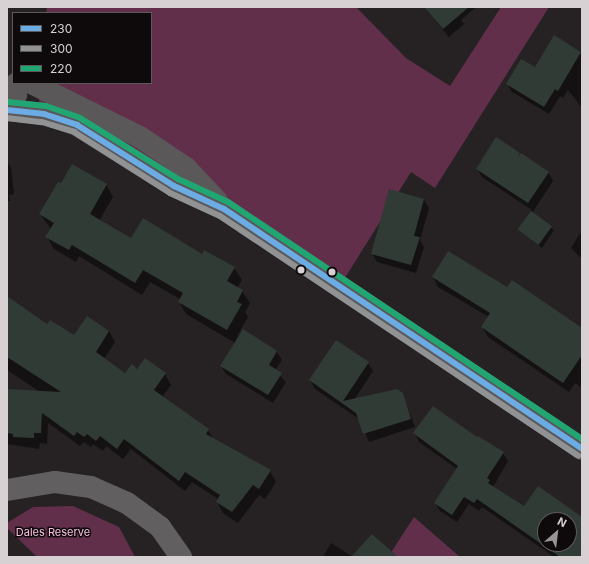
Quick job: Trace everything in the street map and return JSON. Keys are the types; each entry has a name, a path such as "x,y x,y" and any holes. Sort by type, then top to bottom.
{"main road":[{"path":"7,106 16,95 14,84"},
{"path":"33,84 140,137 186,168 224,209"},
{"path":"7,110 44,114 77,125 174,186 224,209 582,449"}],"street":[{"path":"7,490 55,482 91,487 127,503 160,527 181,557"}],"green space":[{"path":"47,7 356,7 406,58 450,86 501,7 549,7 435,188 411,172 345,278 39,103 41,84 152,84 152,12 46,12"},
{"name":"Dales Reserve","path":"73,506 119,527 135,557 37,557 7,528 7,523 33,507"},
{"path":"414,517 460,557 388,557"}],"building":[{"path":"424,7 469,7 443,29"},
{"path":"554,35 581,52 558,91 555,89 544,107 506,84 521,59 535,67"},
{"path":"496,137 520,153 518,156 521,153 549,172 528,203 476,169"},
{"path":"72,164 107,184 90,214 131,238 143,218 202,254 204,250 235,267 227,281 243,290 237,302 242,304 227,330 178,302 183,293 143,270 135,283 72,245 69,250 45,237 54,223 39,214 58,182 61,183"},
{"path":"389,189 424,199 414,236 420,237 411,265 371,254"},
{"path":"531,211 552,226 539,245 517,230"},
{"path":"448,251 507,287 512,280 582,328 582,355 563,383 481,327 490,313 432,277"},
{"path":"7,296 47,324 50,320 74,335 87,316 109,331 96,352 125,373 132,364 137,369 145,358 166,373 154,390 209,429 206,434 271,470 259,489 253,485 232,512 216,502 220,495 185,472 179,481 124,439 117,449 100,436 96,441 87,434 84,437 77,432 74,436 42,413 41,433 34,433 34,438 13,437 13,434 7,433 7,389 61,392 7,357"},
{"path":"243,329 277,351 269,365 282,373 268,395 220,366"},
{"path":"336,340 369,362 343,401 397,389 403,393 411,419 363,434 356,413 309,380"},
{"path":"433,406 477,437 478,436 504,452 487,478 490,480 488,483 524,506 538,486 575,512 537,512 537,541 477,499 474,503 464,497 452,515 434,503 458,466 413,433"},
{"path":"577,513 582,517 582,557 560,557 553,552 577,552"},
{"path":"372,534 398,557 351,557"}],"transit line":[{"name":"220","path":"8,102 46,106 80,118 178,179 228,202 582,439"},
{"name":"230","path":"7,110 44,114 77,125 174,186 224,209 582,449"},
{"name":"300","path":"7,118 42,122 74,132 170,193 220,216 578,456"}]}
